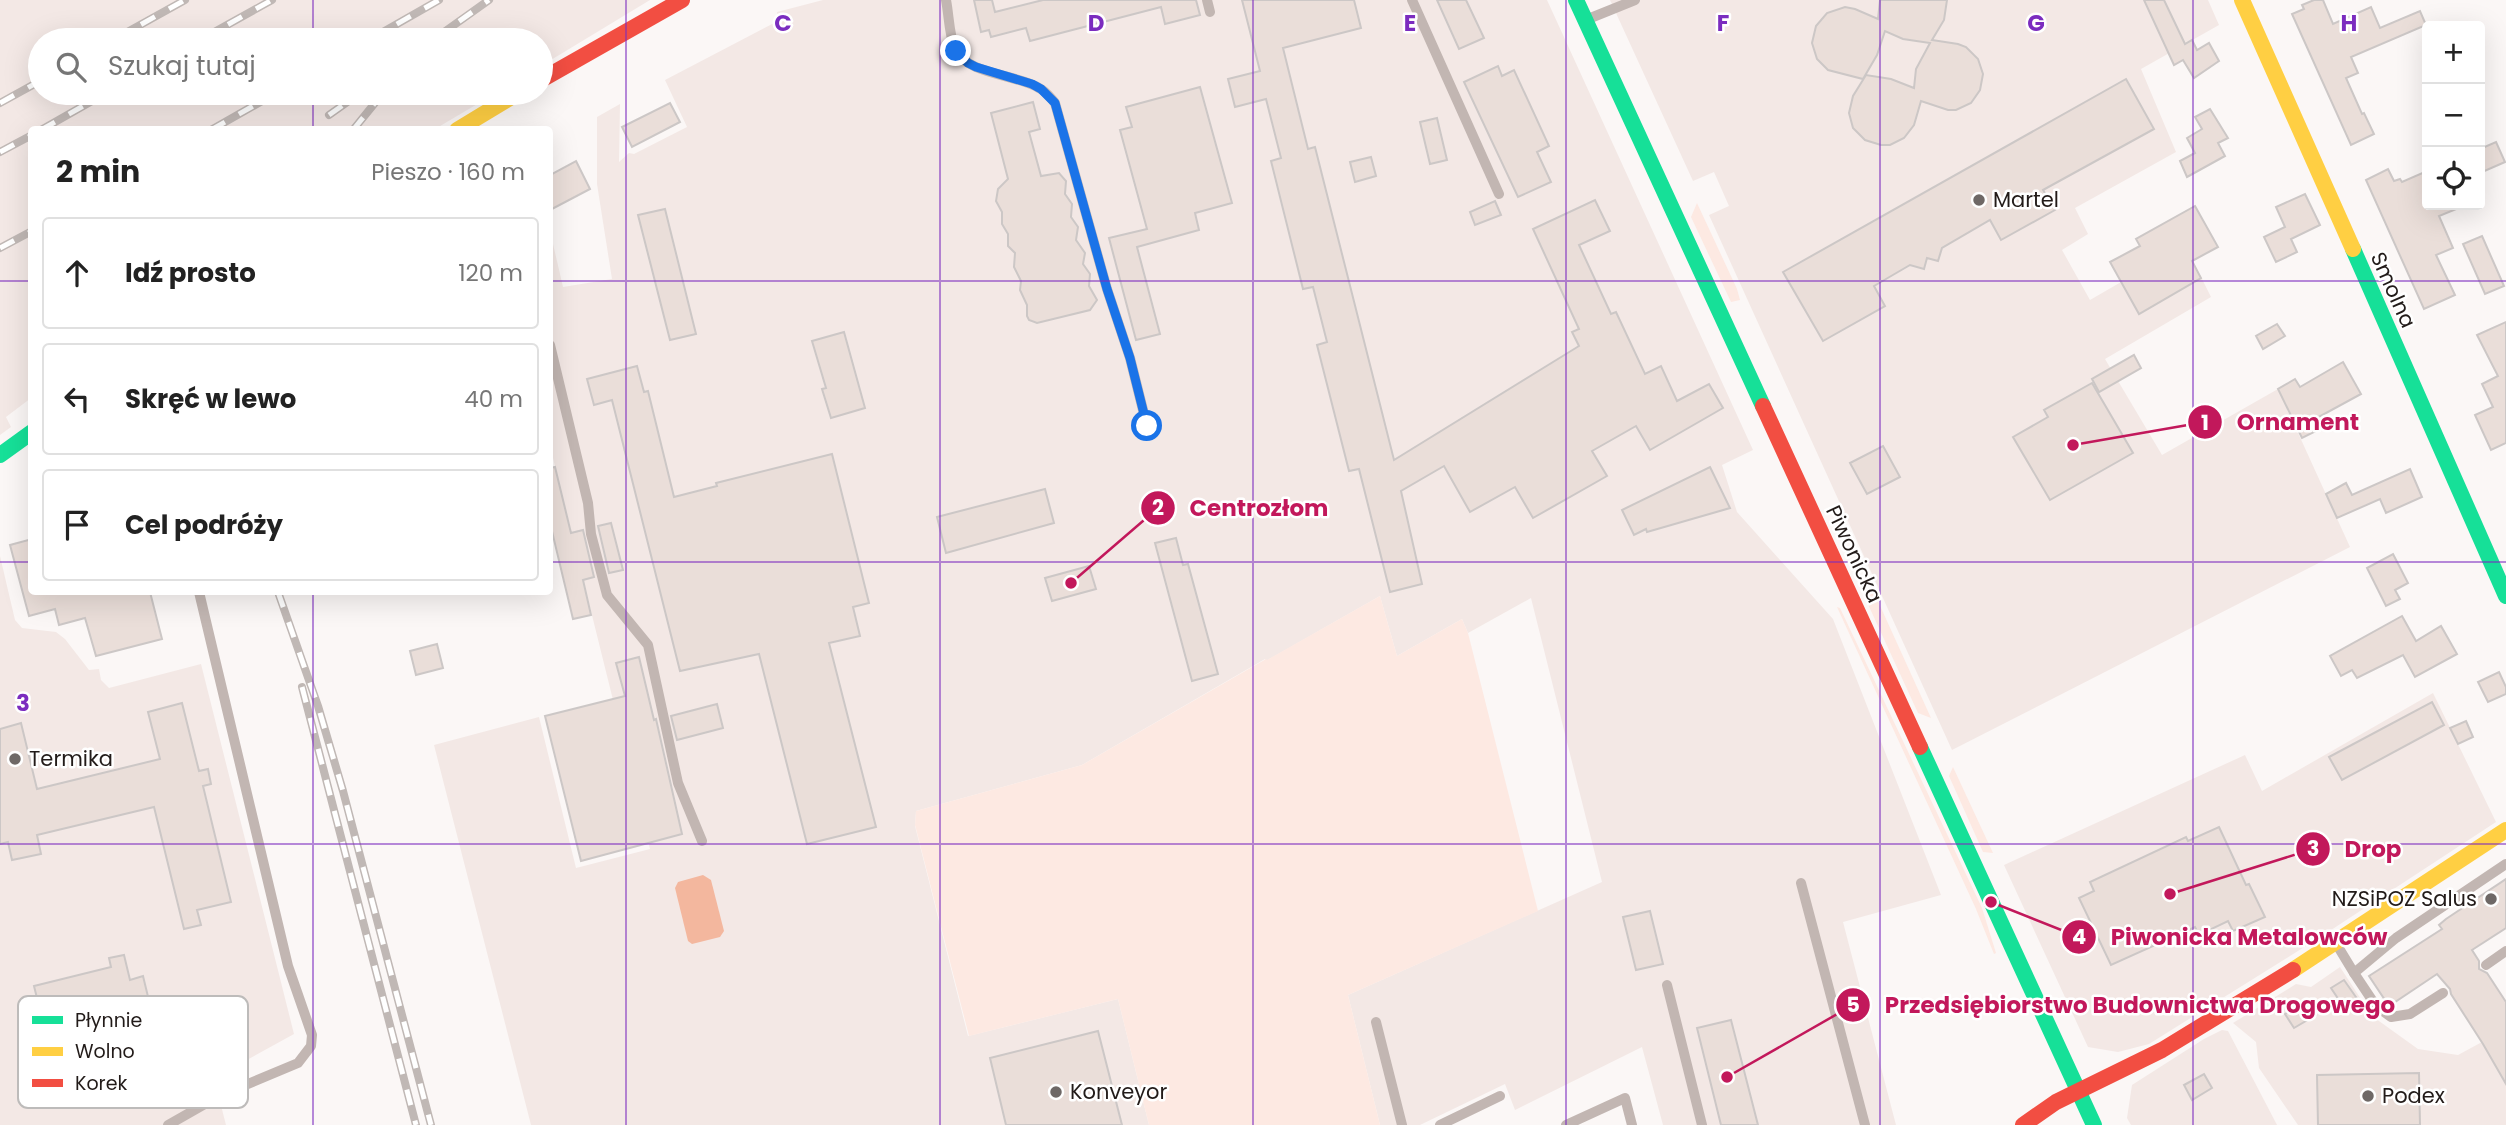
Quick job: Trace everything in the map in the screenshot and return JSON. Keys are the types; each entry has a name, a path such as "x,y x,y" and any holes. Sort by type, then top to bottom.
{"street":[{"path":"553,73 682,0"},
{"name":"Piwonicka","path":"1576,0 2094,1125"},
{"name":"Smolna","path":"2242,0 2506,596"},
{"path":"465,126 502,105"},
{"path":"0,455 28,435"},
{"path":"2023,1125 2056,1100 2140,1063 2335,942 2506,830"}],"lane":[{"path":"946,0 953,43 961,58 976,67 1032,84 1055,103 1107,289 1130,358 1147,426"},
{"path":"1207,0 1210,12"},
{"path":"1412,0 1499,194"},
{"path":"1585,20 1635,0"},
{"path":"553,357 607,595 648,646 678,783 702,841"},
{"path":"200,595 288,966 312,1035 311,1046 298,1063 248,1084"},
{"path":"2354,973 2396,938 2506,864"},
{"path":"1801,883 1865,1125"},
{"path":"2335,942 2382,1013 2391,1017 2410,1014 2443,993"},
{"path":"2486,965 2506,951"},
{"path":"1667,985 1702,1125"},
{"path":"1376,1022 1402,1125"},
{"path":"1440,1125 1500,1096"},
{"path":"1566,1125 1625,1098 1632,1125"},
{"path":"168,1125 183,1121 202,1108"}],"shaded area":[{"path":"0,0 650,0 553,59 553,28 28,28 28,105 476,105 440,126 28,126 28,400 6,417 11,427 0,435"},
{"path":"823,0 1547,0 1753,450 1722,465 1737,512 1833,619 1941,895 1843,922 1896,1125 1663,1125 1642,1047 1515,1110 1505,1084 1420,1125 1380,1125 1348,995 1602,882 1531,598 1468,633 1462,619 1397,656 1380,596 1082,765 916,811 915,826 968,1036 1118,999 1149,1125 531,1125 434,745 539,717 576,868 650,849 553,458 553,244 563,287 612,279 597,184 597,117 620,104 619,162 629,153 634,154 687,127 665,80 778,21 777,12"},
{"path":"1610,0 2208,0 2219,25 2141,69 2176,152 2075,208 2088,234 2062,250 2090,300 2185,245 2211,297 2105,359 2162,455 2278,389 2350,547 1952,750 1709,215 1729,206 1714,172 1693,181"},
{"path":"1697,203 1740,300 1731,302 1691,217"},
{"path":"0,556 15,620 22,628 56,632 65,639 89,670 99,669 101,680 109,688 201,664 294,1034 248,1059 248,996 18,996 18,1108 222,1108 226,1125 0,1125"},
{"path":"1872,588 1931,718 1918,713 1866,600"},
{"path":"1380,596 1397,656 1462,619 1468,633 1538,911 1348,995 1380,1125 1149,1125 1118,999 969,1036 915,825 916,811 1082,765"},
{"path":"1837,607 1840,608 1982,908 1996,953 1994,954 1976,909"},
{"path":"2433,693 2496,822 2325,934 2149,1044 2118,1052 2088,1047 2004,865 2245,755 2262,791"},
{"path":"1953,767 1993,853 1983,852 1949,776"},
{"path":"703,875 711,880 724,931 720,937 692,944 688,941 675,888 678,882"},
{"path":"2340,967 2372,1016 2418,1049 2458,1055 2506,1029 2506,1125 2298,1125 2259,1068 2256,1042 2233,1023 2296,984 2311,987"},
{"path":"2222,1030 2228,1031 2277,1125 2131,1125 2127,1118 2132,1085"}],"building":[{"path":"974,0 992,0 995,12 1043,0 1196,0 1200,15 1165,24 1161,7 1030,41 1026,28 991,37 989,30 981,32"},
{"path":"1242,0 1354,0 1361,28 1283,48 1308,149 1315,147 1394,460 1579,346 1572,332 1579,329 1533,229 1595,200 1610,231 1579,245 1611,314 1616,312 1645,374 1661,366 1677,401 1709,384 1723,408 1650,450 1636,426 1592,451 1607,476 1533,518 1515,487 1470,512 1444,466 1401,491 1422,584 1390,592 1359,469 1349,471 1317,345 1327,342 1313,287 1303,289 1271,161 1281,158 1266,99 1235,107 1228,79 1260,71"},
{"path":"1437,0 1466,0 1484,38 1459,49"},
{"path":"1880,0 1947,0 1944,20 1932,40 1966,47 1978,59 1983,74 1980,90 1971,103 1956,110 1921,101 1914,125 1904,138 1890,145 1865,140 1853,128 1849,113 1853,96 1866,75 1891,79 1914,88 1916,69 1930,43 1903,39 1885,31 1877,55 1863,79 1828,70 1817,59 1812,43 1816,26 1827,13 1845,7 1878,19"},
{"path":"2144,0 2164,0 2185,44 2192,40 2197,50 2209,43 2219,61 2194,78 2183,60 2174,65"},
{"path":"2323,0 2333,24 2371,7 2380,28 2420,11 2424,21 2422,21 2422,27 2351,57 2358,73 2346,78 2374,134 2351,145 2292,14 2304,9 2302,5"},
{"path":"1498,66 1502,76 1514,70 1549,146 1537,152 1551,182 1518,197 1464,82"},
{"name":"Martel","path":"2126,79 2154,129 2043,190 2055,210 2001,240 1990,220 1942,248 1938,261 1927,258 1924,269 1910,265 1874,286 1885,306 1823,341 1783,272"},
{"path":"1200,87 1232,203 1195,213 1199,230 1137,247 1160,334 1136,340 1109,238 1147,229 1120,130 1132,127 1126,107"},
{"path":"1033,102 1040,129 1029,132 1041,176 1059,173 1066,181 1065,194 1072,204 1071,217 1078,227 1076,240 1085,253 1083,264 1090,274 1089,286 1097,300 1090,310 1037,323 1029,320 1027,316 1027,305 1020,290 1021,281 1014,267 1015,253 1008,246 1008,234 1002,224 1002,212 996,201 998,189 1008,179 991,113"},
{"path":"670,103 680,122 632,147 622,127"},
{"path":"2210,109 2228,138 2218,143 2225,156 2187,177 2180,161 2195,153 2187,138 2202,129 2195,117"},
{"path":"1437,118 1447,160 1430,164 1420,122"},
{"path":"2496,142 2505,162 2485,171 2485,147"},
{"path":"1371,157 1376,176 1355,182 1350,162"},
{"path":"576,161 590,189 553,208 553,173"},
{"path":"2388,169 2394,181 2400,179 2402,182 2422,173 2422,210 2454,210 2439,216 2453,248 2436,255 2455,295 2424,309 2366,180"},
{"path":"2305,194 2320,225 2291,239 2297,252 2276,262 2264,237 2285,227 2276,207"},
{"path":"1495,201 1501,215 1475,225 1470,212"},
{"path":"2195,206 2218,247 2192,261 2201,278 2139,314 2110,262 2140,246 2136,239"},
{"path":"665,209 696,334 670,340 638,215"},
{"path":"2482,236 2504,286 2485,294 2463,244"},
{"path":"2506,322 2506,443 2491,450 2475,415 2493,407 2482,384 2498,376 2477,335"},
{"path":"2277,324 2285,336 2263,349 2256,336"},
{"path":"844,332 865,408 831,418 822,389 826,388 812,341"},
{"path":"2134,355 2141,368 2099,392 2092,379"},
{"path":"2343,362 2361,394 2315,419 2320,429 2302,438 2278,389 2295,379 2300,387"},
{"path":"637,366 644,392 648,391 674,497 717,486 716,483 832,454 869,603 853,607 860,636 829,643 876,827 807,844 759,654 680,671 612,400 594,405 587,379"},
{"path":"2092,383 2133,453 2050,500 2013,437 2048,417 2044,410"},
{"path":"1883,446 1900,477 1867,494 1850,463"},
{"path":"553,467 571,533 583,530 594,577 583,580 591,615 573,619 553,536"},
{"path":"1710,467 1730,508 1647,532 1646,529 1634,535 1622,510"},
{"path":"2410,469 2422,497 2386,513 2380,499 2337,518 2326,494 2346,483 2352,495"},
{"path":"1045,489 1054,523 946,553 937,517"},
{"path":"611,523 623,570 609,573 598,526"},
{"path":"1176,538 1183,565 1188,564 1218,674 1192,681 1155,543"},
{"path":"28,540 28,595 151,595 162,639 96,656 85,618 59,625 55,609 29,616 10,545"},
{"path":"2393,554 2408,583 2395,590 2400,599 2386,606 2367,568"},
{"path":"1089,566 1096,589 1052,601 1045,578"},
{"path":"2402,616 2416,641 2441,626 2457,654 2415,677 2403,655 2357,678 2352,670 2341,676 2330,656"},
{"path":"437,644 443,668 416,675 410,651"},
{"path":"639,657 682,834 581,861 545,716 625,696 616,663"},
{"path":"2499,672 2506,687 2506,694 2488,702 2478,682"},
{"path":"2432,702 2444,725 2342,780 2329,757"},
{"path":"182,703 199,771 208,769 211,784 203,786 231,902 197,910 201,925 184,929 154,807 37,835 41,854 12,860 8,842 0,844 0,729 21,723 37,789 160,759 148,712"},
{"path":"717,704 723,728 677,740 671,716"},
{"path":"2466,721 2473,737 2458,744 2450,728"},
{"path":"2219,827 2246,885 2249,884 2265,917 2233,931 2228,921 2199,935 2195,927 2111,965 2079,898 2094,891 2090,882 2186,837 2188,841"},
{"path":"2506,879 2506,928 2472,950 2479,961 2479,969 2487,973 2506,1002 2506,1084 2450,989 2437,974 2389,1006 2369,976 2442,929 2439,925 2446,919"},
{"path":"1650,911 1663,964 1636,970 1623,917"},
{"path":"124,955 130,980 143,976 148,996 36,996 34,986 111,967 109,958"},
{"path":"2344,980 2358,1000 2345,1009 2331,988"},
{"path":"2303,1004 2309,1004 2316,1015 2294,1028 2285,1014"},
{"path":"1731,1020 1758,1125 1721,1125 1697,1028"},
{"name":"Konveyor","path":"1098,1031 1122,1125 1006,1125 990,1058"},
{"name":"Podex","path":"2419,1073 2420,1125 2318,1125 2317,1075"},
{"path":"2204,1074 2212,1088 2192,1100 2184,1085"}],"railway":[{"path":"135,28 185,0"},
{"path":"222,28 272,0"},
{"path":"390,28 439,0"},
{"path":"450,28 489,0"},
{"path":"0,103 28,88"},
{"path":"48,126 85,105"},
{"path":"218,126 255,105"},
{"path":"329,115 343,105"},
{"path":"356,126 373,105"},
{"path":"0,152 28,137"},
{"path":"0,248 28,233"},
{"path":"279,595 318,706 343,791 431,1125"},
{"path":"302,687 416,1125"}],"traffic: fast":[{"path":"1576,0 1763,406"},
{"path":"2353,249 2506,596"},
{"path":"0,455 28,435"},
{"path":"1920,747 2094,1125"}],"traffic: slow":[{"path":"2242,0 2353,249"},
{"path":"464,126 498,105"},
{"path":"2293,970 2506,830"}],"traffic: jam":[{"path":"553,73 682,0"},
{"path":"1763,406 1920,747"},
{"path":"2023,1125 2056,1102 2162,1050 2293,970"}],"place":[{"name":"Martel","path":"1979,200"},
{"name":"Ornament","path":"2073,445"},
{"name":"Centrozłom","path":"1071,583"},
{"name":"Termika","path":"15,759"},
{"name":"Drop","path":"2170,894"},
{"name":"NZSiPOZ Salus","path":"2491,899"},
{"name":"Piwonicka Metalowców","path":"1991,902"},
{"name":"Przedsiębiorstwo Budownictwa Drogowego","path":"1727,1077"},
{"name":"Konveyor","path":"1056,1092"},
{"name":"Podex","path":"2368,1096"}],"route":[{"path":"956,51 961,58 976,67 1032,84 1055,103 1107,289 1130,358 1147,426"}]}
